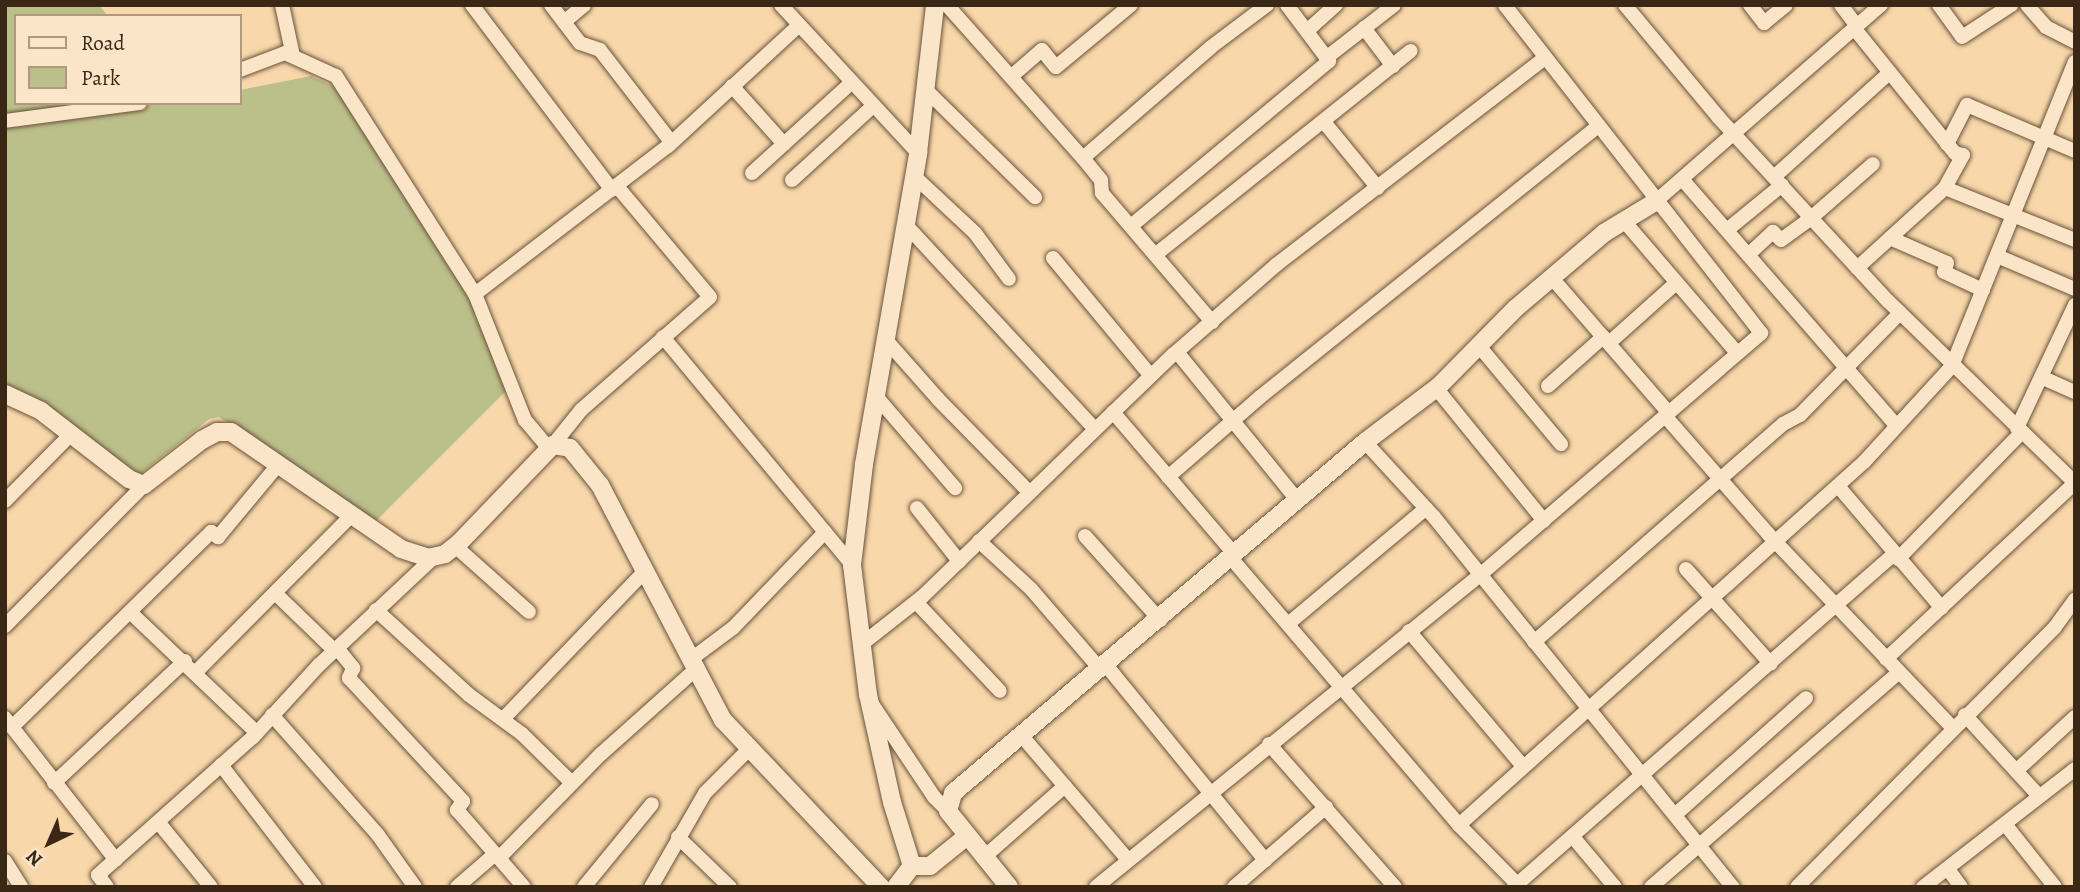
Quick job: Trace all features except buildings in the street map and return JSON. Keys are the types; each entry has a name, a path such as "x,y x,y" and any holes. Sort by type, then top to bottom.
{"street":[{"path":"282,5 293,55"},
{"path":"107,887 99,875 257,733 271,715 376,610 435,556 455,547 551,447 581,410 710,296 615,188 472,5"},
{"path":"551,5 580,43 600,50 671,142"},
{"path":"564,22 584,5"},
{"path":"781,5 918,153"},
{"path":"912,866 869,699 852,565 876,395 918,153 935,5"},
{"path":"947,5 1013,75 1083,158 1101,180 1102,193 1212,322"},
{"path":"1013,75 1042,50 1056,67 1131,5"},
{"path":"1083,158 1179,73 1267,5"},
{"path":"1130,226 1329,61 1287,5"},
{"path":"1308,30 1336,5"},
{"path":"1326,58 1394,5"},
{"path":"1096,887 1480,575 1761,333 1655,202 1505,5"},
{"path":"1625,5 1735,134 1857,268 1952,366 2075,483 1886,659"},
{"path":"1750,5 1764,23 1786,5"},
{"path":"1841,5 1889,73 1947,144 1963,155 1945,188 1857,268"},
{"path":"948,811 953,793 1160,620 1365,442 1436,388 1552,278 1625,221 1655,202 1881,5"},
{"path":"1939,5 1962,37 2011,5"},
{"path":"2027,5 2046,27 2075,42"},
{"path":"475,294 671,142 799,25"},
{"path":"1364,28 1393,66"},
{"path":"1155,255 1411,51"},
{"path":"242,69 285,53 336,76 475,294 525,420 551,447 570,448 600,485 723,720 881,887"},
{"path":"862,644 916,602 1151,376 1276,265 1545,58"},
{"path":"1459,825 1522,765 1713,600 1838,486 1952,366 2075,62"},
{"path":"1727,230 1889,73"},
{"path":"752,173 851,83"},
{"path":"732,86 784,144"},
{"path":"926,90 1035,197"},
{"path":"5,121 125,105"},
{"path":"1947,144 1967,106 2075,150"},
{"path":"792,180 873,107"},
{"path":"1325,122 1378,188"},
{"path":"1168,477 1233,420 1598,127"},
{"path":"1748,255 1773,232 1781,240 1811,218 1873,164"},
{"path":"914,176 975,233 1009,279"},
{"path":"1682,179 1897,426"},
{"path":"1945,188 2075,240"},
{"path":"1625,221 1737,353"},
{"path":"905,224 1095,429"},
{"path":"1890,238 1947,263 1944,272 1983,290"},
{"path":"1997,256 2075,289"},
{"path":"1054,258 1151,376"},
{"path":"1552,278 1776,542 1952,727"},
{"path":"1548,386 1676,283"},
{"path":"1113,412 1288,624 1459,825 1515,885 1896,556 2020,430 2041,377 2075,306"},
{"path":"1534,642 1783,424 1800,415 1900,313"},
{"path":"663,337 852,565"},
{"path":"885,339 938,400 1030,492"},
{"path":"1479,346 1561,444"},
{"path":"1177,352 1298,501"},
{"path":"2041,377 2075,392"},
{"path":"1436,388 1544,520"},
{"path":"5,394 41,411 144,485"},
{"path":"876,395 955,488"},
{"path":"5,626 144,485 217,432 231,432 401,549 435,556"},
{"path":"5,501 71,434"},
{"path":"1365,442 1426,508 1733,887"},
{"path":"116,860 9,722 130,612 211,532 218,537 278,465"},
{"path":"1838,486 1941,608"},
{"path":"918,508 959,561"},
{"path":"1288,624 1426,508"},
{"path":"54,783 275,593 352,515"},
{"path":"457,887 497,856 733,628 825,532"},
{"path":"1085,536 1160,620"},
{"path":"979,541 1031,589 1104,667 1265,860"},
{"path":"455,547 529,612"},
{"path":"1686,569 1771,664"},
{"path":"503,719 645,571"},
{"path":"275,593 353,668 349,678 463,801 457,810 524,887"},
{"path":"1797,887 1952,727 2055,626 2075,599"},
{"path":"916,602 1000,691"},
{"path":"376,610 469,695 503,719 572,783"},
{"path":"130,612 257,733"},
{"path":"1409,631 1522,765"},
{"path":"1651,887 1899,673"},
{"path":"1676,814 1806,698"},
{"path":"869,699 934,797 1009,887"},
{"path":"271,715 378,835 415,887"},
{"path":"1965,715 2039,796"},
{"path":"2016,771 2075,717"},
{"path":"1021,736 1128,860"},
{"path":"1269,744 1395,887"},
{"path":"651,887 705,793 750,748"},
{"path":"221,765 315,887"},
{"path":"1923,887 2075,769"},
{"path":"984,858 1065,786"},
{"path":"584,887 652,804"},
{"path":"1234,887 1326,807"},
{"path":"159,823 211,887"},
{"path":"2005,824 2055,887"},
{"path":"678,837 730,887"},
{"path":"912,866 930,866 965,837"},
{"path":"1573,837 1615,887"},
{"path":"5,861 21,887"},
{"path":"896,887 912,866"},
{"path":"1948,869 1961,887"}],"green space":[{"path":"5,5 99,5 106,14 14,14 14,105 242,105 242,90 311,76 337,88 473,304 508,389 376,521 219,417 209,419 140,474 5,384"}]}
